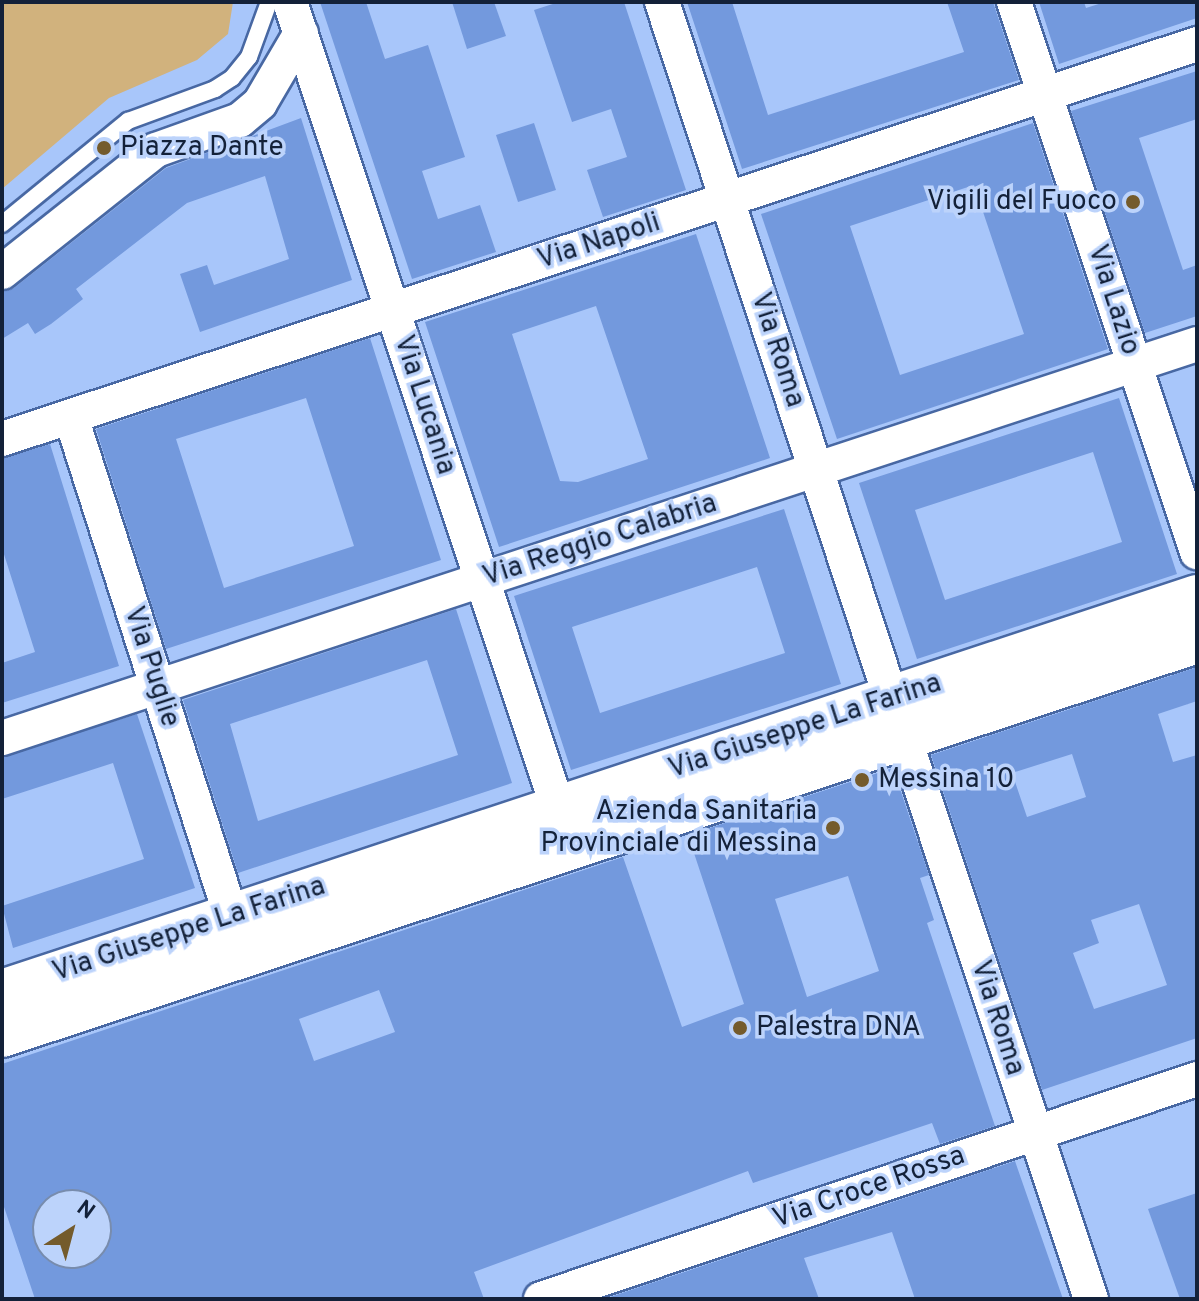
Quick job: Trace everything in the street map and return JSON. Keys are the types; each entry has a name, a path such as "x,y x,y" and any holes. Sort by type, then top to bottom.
{"main road":[{"name":"Via Giuseppe La Farina","path":"2,1035 898,718 1197,597"},
{"name":"Via Giuseppe La Farina","path":"2,992 558,808 1197,641"}],"street":[{"name":"Via Roma","path":"662,2 1091,1299"},
{"name":"Via Lazio","path":"1014,2 1197,552"},
{"path":"2,272 156,150 240,120 260,103 295,18"},
{"name":"Via Lucania","path":"295,18 558,808"},
{"name":"Via Napoli","path":"2,439 1197,44"},
{"name":"Via Reggio Calabria","path":"2,738 1197,344"},
{"name":"Via Puglie","path":"71,417 231,916"},
{"name":"Via Croce Rossa","path":"541,1299 1197,1079"}],"lane":[{"path":"2,224 128,121 232,78 249,57 269,2"}],"shaded area":[{"path":"2,2 233,2 228,34 197,60 109,98 2,189"}],"building":[{"path":"320,2 366,2 385,59 428,45 465,157 422,171 438,219 480,205 496,252 412,279"},
{"path":"452,2 494,2 506,36 467,49"},
{"path":"559,2 624,2 686,190 603,217 587,170 627,157 611,109 572,122 534,10"},
{"path":"687,2 732,2 768,115 964,52 947,2 993,2 1019,80 742,169"},
{"path":"1039,2 1084,2 1086,8 1105,2 1197,2 1197,18 1059,64"},
{"name":"Vigili del Fuoco","path":"1197,71 1197,119 1139,138 1183,270 1197,265 1197,316 1145,333 1071,111"},
{"path":"301,118 352,280 200,332 180,274 207,265 214,285 289,259 265,176 187,203 76,289 83,299 51,324 35,334 28,323 2,339 2,292 14,288 166,168"},
{"path":"534,123 556,190 518,202 496,135"},
{"path":"1033,123 1108,349 837,439 761,214","holes":["974,185 1024,334 900,375 850,226"]},
{"path":"696,234 770,458 499,547 425,322","holes":["596,306 648,459 578,482 560,481 512,334"]},
{"path":"370,338 441,560 166,649 96,429","holes":["306,398 354,546 224,588 176,439"]},
{"path":"1119,398 1177,574 917,659 859,483","holes":["1093,452 1122,542 945,600 915,510"]},
{"path":"50,444 119,666 2,703 2,663 35,652 2,548 2,458"},
{"path":"784,509 841,684 571,770 514,596","holes":["757,567 785,653 600,713 572,627"]},
{"path":"456,609 512,783 238,873 183,700","holes":["427,660 458,755 258,821 230,724"]},
{"path":"1197,667 1197,701 1158,714 1173,762 1197,755 1197,1038 1042,1090 931,755","holes":["1072,754 1086,797 1027,817 1012,773","1139,904 1167,985 1094,1009 1073,953 1099,943 1091,920"]},
{"path":"137,714 195,888 13,948 2,906 144,859 113,763 2,799 2,757"},
{"path":"893,768 929,875 920,878 934,920 927,923 995,1126 940,1144 932,1123 753,1183 748,1171 474,1272 484,1299 35,1299 2,1201 2,1064 623,857 682,1027 744,1004 688,835","holes":["848,876 879,971 807,997 775,899","379,990 395,1032 314,1061 299,1019"]},
{"path":"1015,1161 1063,1299 915,1299 892,1232 804,1258 819,1299 604,1299"},
{"path":"1197,1193 1197,1299 1180,1299 1148,1209"}],"place":[{"name":"Piazza Dante","path":"104,148"},
{"name":"Vigili del Fuoco","path":"1133,202"},
{"name":"Messina 10","path":"862,780"},
{"name":"Azienda Sanitaria Provinciale di Messina","path":"833,828"},
{"name":"Palestra DNA","path":"740,1028"}]}
